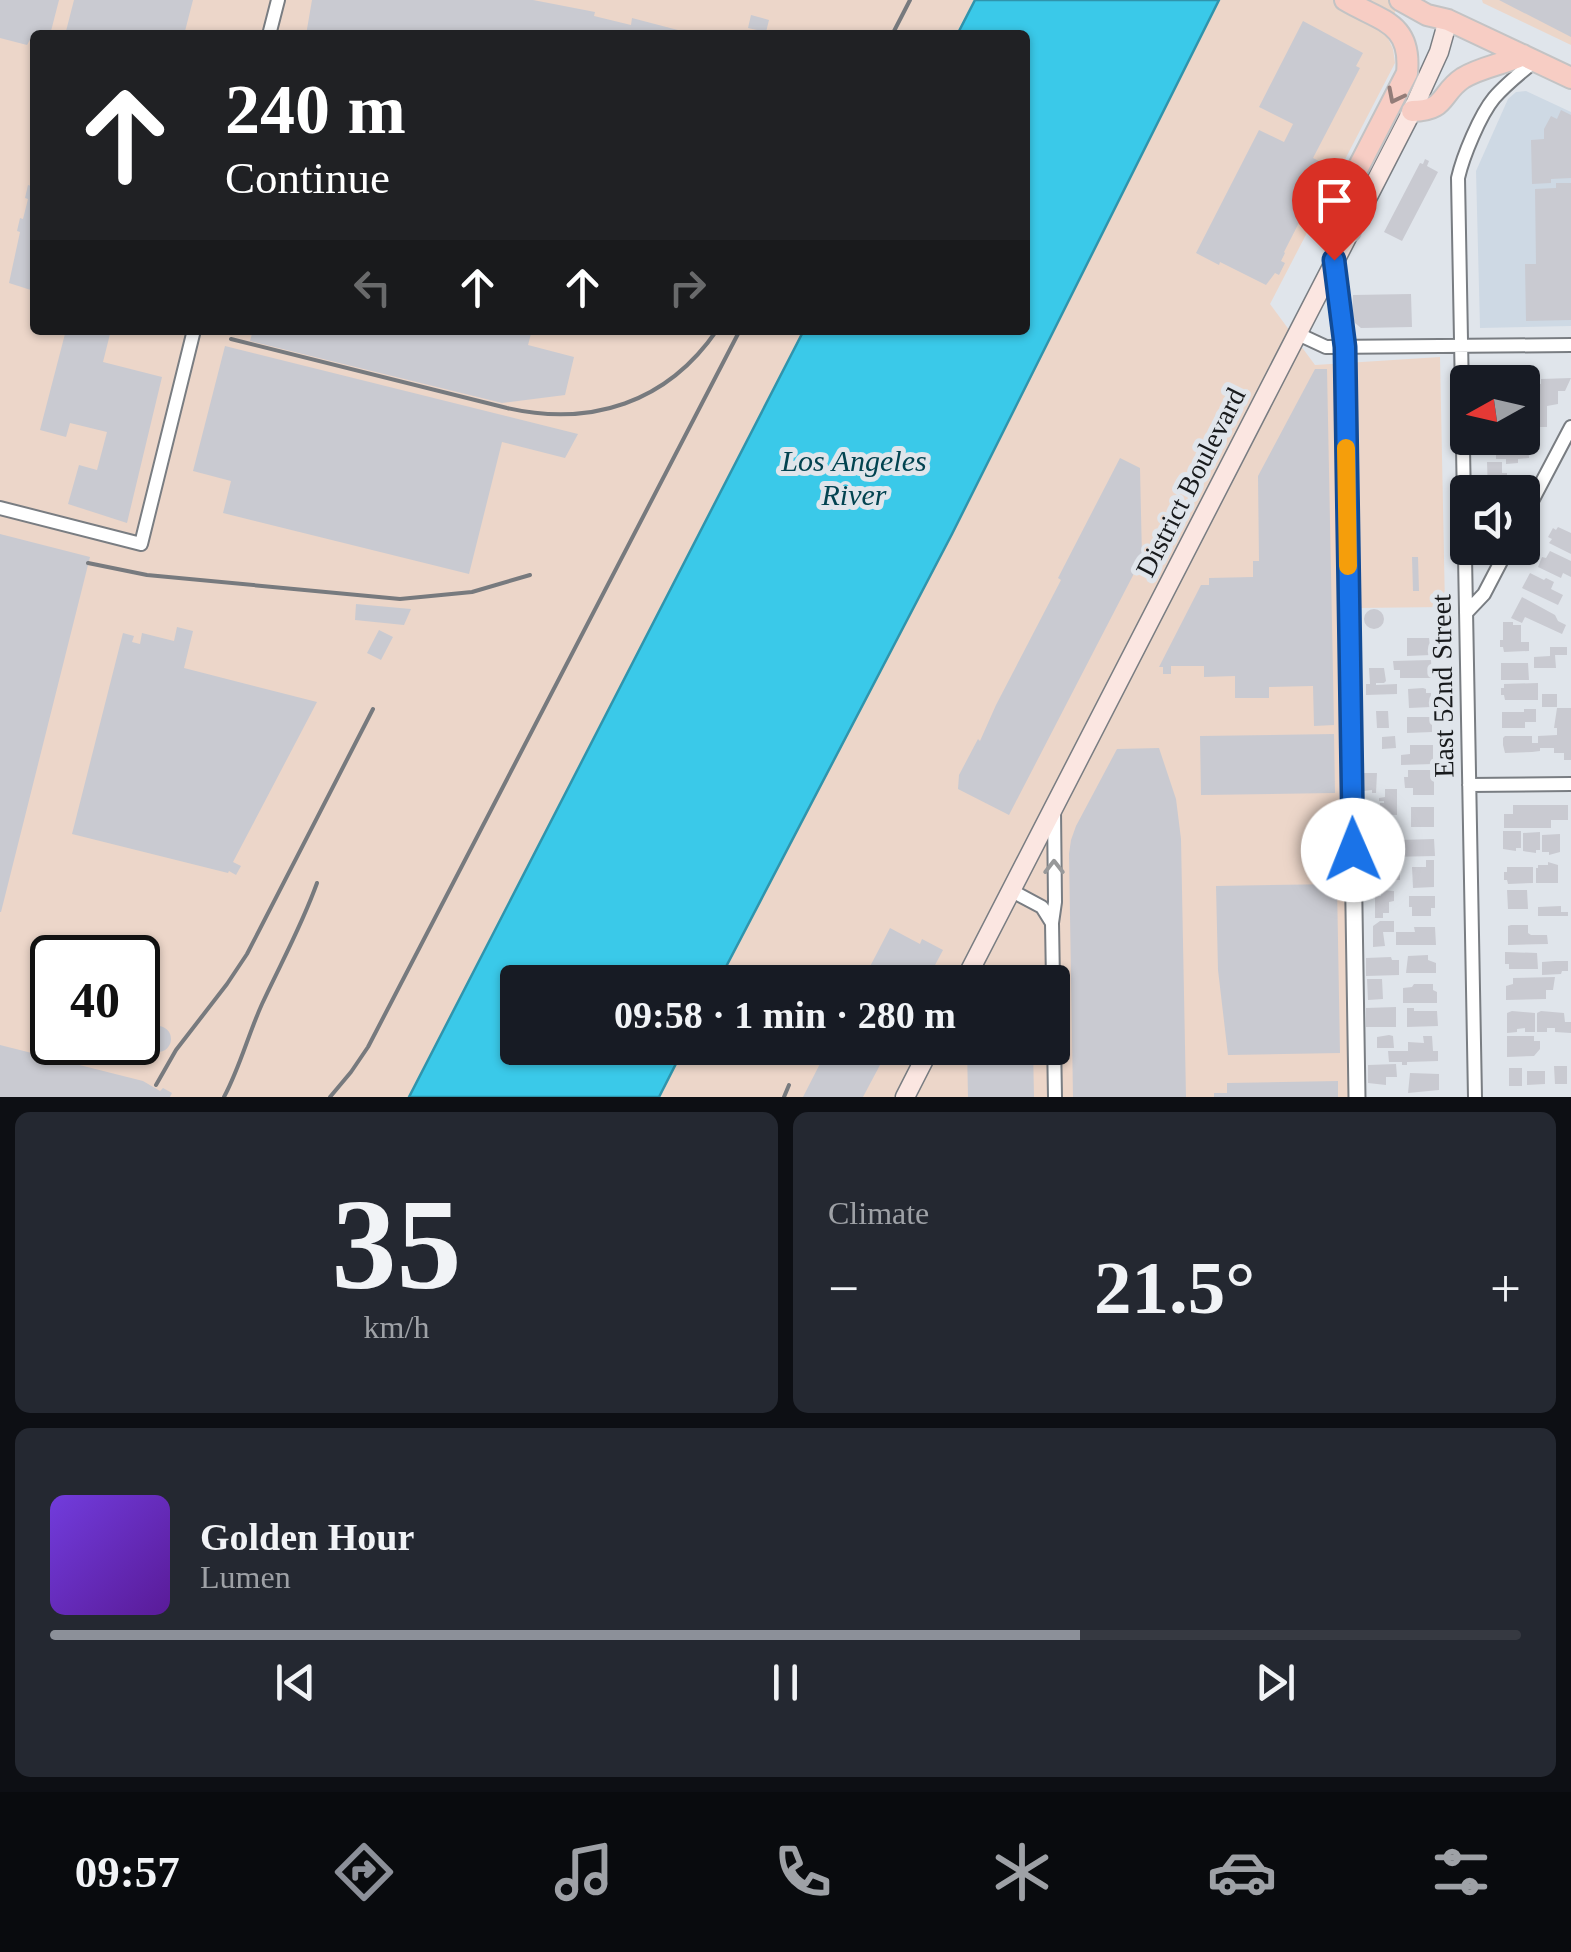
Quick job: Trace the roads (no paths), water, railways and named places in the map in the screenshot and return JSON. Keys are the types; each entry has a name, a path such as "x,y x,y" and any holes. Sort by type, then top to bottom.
{"main road":[{"path":"1344,0 1402,34 1408,57 1407,72 1342,201 1342,217 1350,231"},
{"path":"1400,0 1427,14 1448,14 1571,78"},
{"name":"District Boulevard","path":"973,965 1412,111 1440,52 1448,14"},
{"path":"1412,111 1438,105 1467,76 1529,58"},
{"path":"904,1097 921,1065"}],"street":[{"path":"270,30 278,0"},
{"name":"East 52nd Street","path":"1475,1097 1458,178 1490,102 1529,58"},
{"path":"1334,260 1345,347 1358,1097"},
{"path":"1298,334 1326,347 1571,345"},
{"path":"0,508 140,544 193,335"},
{"path":"1540,486 1571,427"},
{"path":"1466,613 1484,594 1499,565"},
{"path":"1469,786 1571,784"},
{"path":"1054,810 1055,1097"},
{"path":"1012,892 1042,907 1052,923"}],"water":[{"name":"Los Angeles River","path":"975,0 1219,0 952,534 727,965 500,965 500,1065 675,1065 659,1097 409,1097 801,335 1030,335 1030,30 960,30"}],"railway":[{"path":"895,30 910,0"},
{"path":"231,339 507,408 568,414 625,404 651,392 675,376 713,335"},
{"path":"330,1097 368,1047 737,335"},
{"path":"88,563 147,575 400,599 472,592 530,575"},
{"path":"156,1085 176,1050 247,954 373,709"},
{"path":"224,1097 317,883"},
{"path":"784,1097 789,1085"}]}
